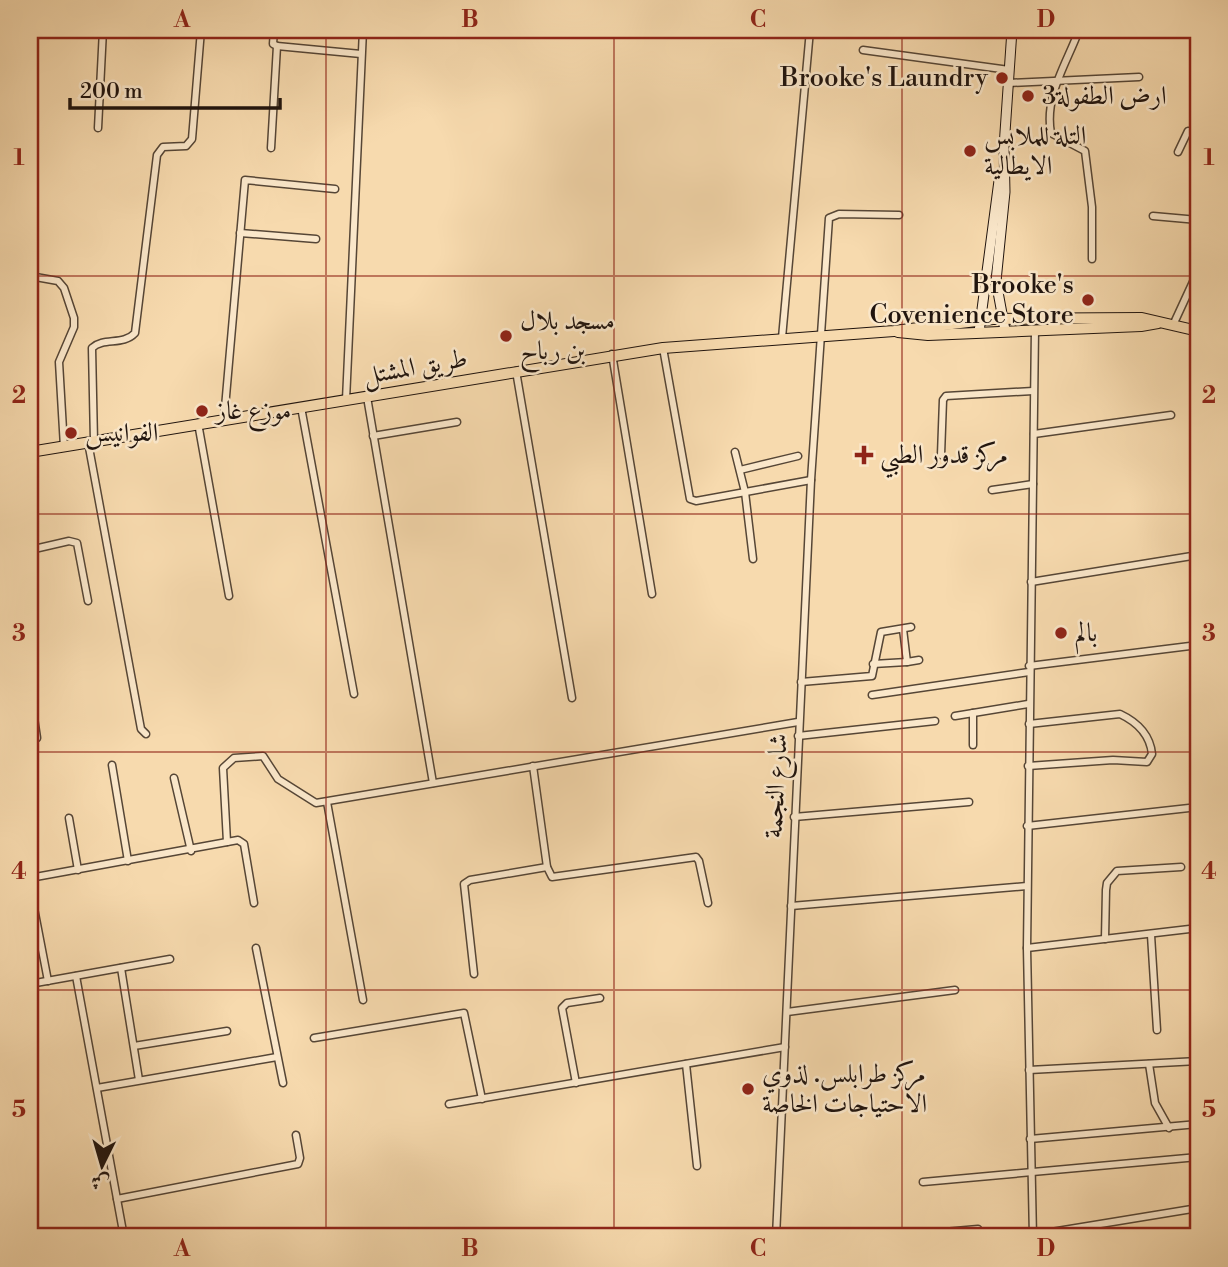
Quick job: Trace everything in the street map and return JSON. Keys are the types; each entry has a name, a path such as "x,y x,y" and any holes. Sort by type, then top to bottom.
{"main road":[{"path":"979,332 1004,147 1013,30"},
{"path":"1004,147 1005,192 996,281 1005,330"},
{"name":"طريق المشتل","path":"30,453 612,354 663,348 894,331 1003,319 1110,316 1168,323 1198,331"},
{"name":"طريق المشتل","path":"894,331 908,335 1168,323"}],"street":[{"path":"98,128 103,30"},
{"path":"146,734 141,729 91,442 92,348 99,344 126,340 135,333 157,155 163,147 186,146 192,139 201,30"},
{"path":"274,30 273,44 278,46 361,54"},
{"path":"346,400 363,30"},
{"path":"782,338 810,30"},
{"path":"1079,30 1060,80 1052,92 1049,121 1051,133 1085,151 1092,207 1092,259"},
{"path":"271,148 278,46"},
{"path":"863,50 1009,70"},
{"path":"1008,83 1139,77"},
{"path":"1178,152 1188,131 1198,132"},
{"path":"223,419 245,180 335,190"},
{"name":"شارع النجمة","path":"776,1237 800,682 830,218 839,214 899,215"},
{"path":"1153,216 1198,220"},
{"path":"240,233 316,239"},
{"path":"1168,323 1198,271"},
{"path":"30,276 58,281 64,288 74,318 74,327 59,362 64,447"},
{"path":"1035,329 1027,826 1030,1139 1034,1236 1198,1208"},
{"path":"663,348 688,496 696,501 811,480"},
{"path":"612,354 652,594"},
{"path":"516,371 572,698"},
{"path":"941,455 943,400 948,395 1033,391"},
{"path":"367,397 433,783"},
{"path":"300,407 354,694"},
{"path":"1034,434 1171,415"},
{"path":"373,436 457,422"},
{"path":"198,423 229,596"},
{"path":"736,452 745,492 752,559"},
{"path":"740,470 798,456"},
{"path":"992,490 1033,484"},
{"path":"30,550 69,541 77,543 88,601"},
{"path":"1031,582 1198,555"},
{"path":"800,682 872,676 881,632 911,627"},
{"path":"903,629 906,662"},
{"path":"872,695 1198,645"},
{"path":"873,664 919,660"},
{"path":"30,691 37,738"},
{"path":"955,716 1028,704"},
{"path":"973,713 973,745"},
{"path":"1028,766 1113,760 1147,762 1152,754 1145,734 1131,719 1121,714 1029,724"},
{"path":"798,736 934,721"},
{"path":"227,842 223,768 229,760 263,756 278,779 288,788 316,803 798,722"},
{"path":"112,765 128,861"},
{"path":"533,766 548,874 557,879 696,858 699,861 708,903"},
{"path":"174,778 191,851"},
{"path":"327,802 363,1000"},
{"path":"794,817 969,802"},
{"path":"1027,826 1198,807"},
{"path":"69,818 78,870"},
{"path":"30,878 238,841 244,844 254,903"},
{"path":"474,974 464,884 470,880 547,867"},
{"path":"1105,939 1107,883 1116,871 1181,867"},
{"path":"790,906 1027,886"},
{"path":"34,908 48,981"},
{"path":"1027,948 1198,928"},
{"path":"1152,935 1157,1030"},
{"path":"256,948 283,1083"},
{"path":"30,984 170,959"},
{"path":"121,968 139,1080"},
{"path":"76,976 124,1237"},
{"path":"787,1012 954,990"},
{"path":"576,1083 562,1008 568,1003 600,999"},
{"path":"314,1038 464,1013 482,1098"},
{"path":"134,1046 227,1031"},
{"path":"449,1104 785,1048"},
{"path":"97,1088 277,1057"},
{"path":"1029,1070 1198,1061"},
{"path":"686,1064 697,1166"},
{"path":"1149,1064 1155,1103 1169,1128"},
{"path":"1030,1139 1198,1124"},
{"path":"117,1199 298,1164 300,1158 296,1135"},
{"path":"923,1182 1198,1157"},
{"path":"887,1237 978,1229"}],"place":[{"name":"Brooke's Laundry","path":"1002,78"},
{"name":"ارض الطفولة3","path":"1028,96"},
{"name":"التلة للملابس الايطالية","path":"970,151"},
{"name":"Brooke's Covenience Store","path":"1088,300"},
{"name":"مسجد بلال بن رباح","path":"506,336"},
{"name":"موزع غاز","path":"202,411"},
{"name":"الفوانيس","path":"71,433"},
{"name":"مركز قدور الطبي","path":"864,455"},
{"name":"بالم","path":"1061,633"},
{"name":"مركز طرابلس. لذوي الاحتياجات الخاصة","path":"748,1089"}]}
